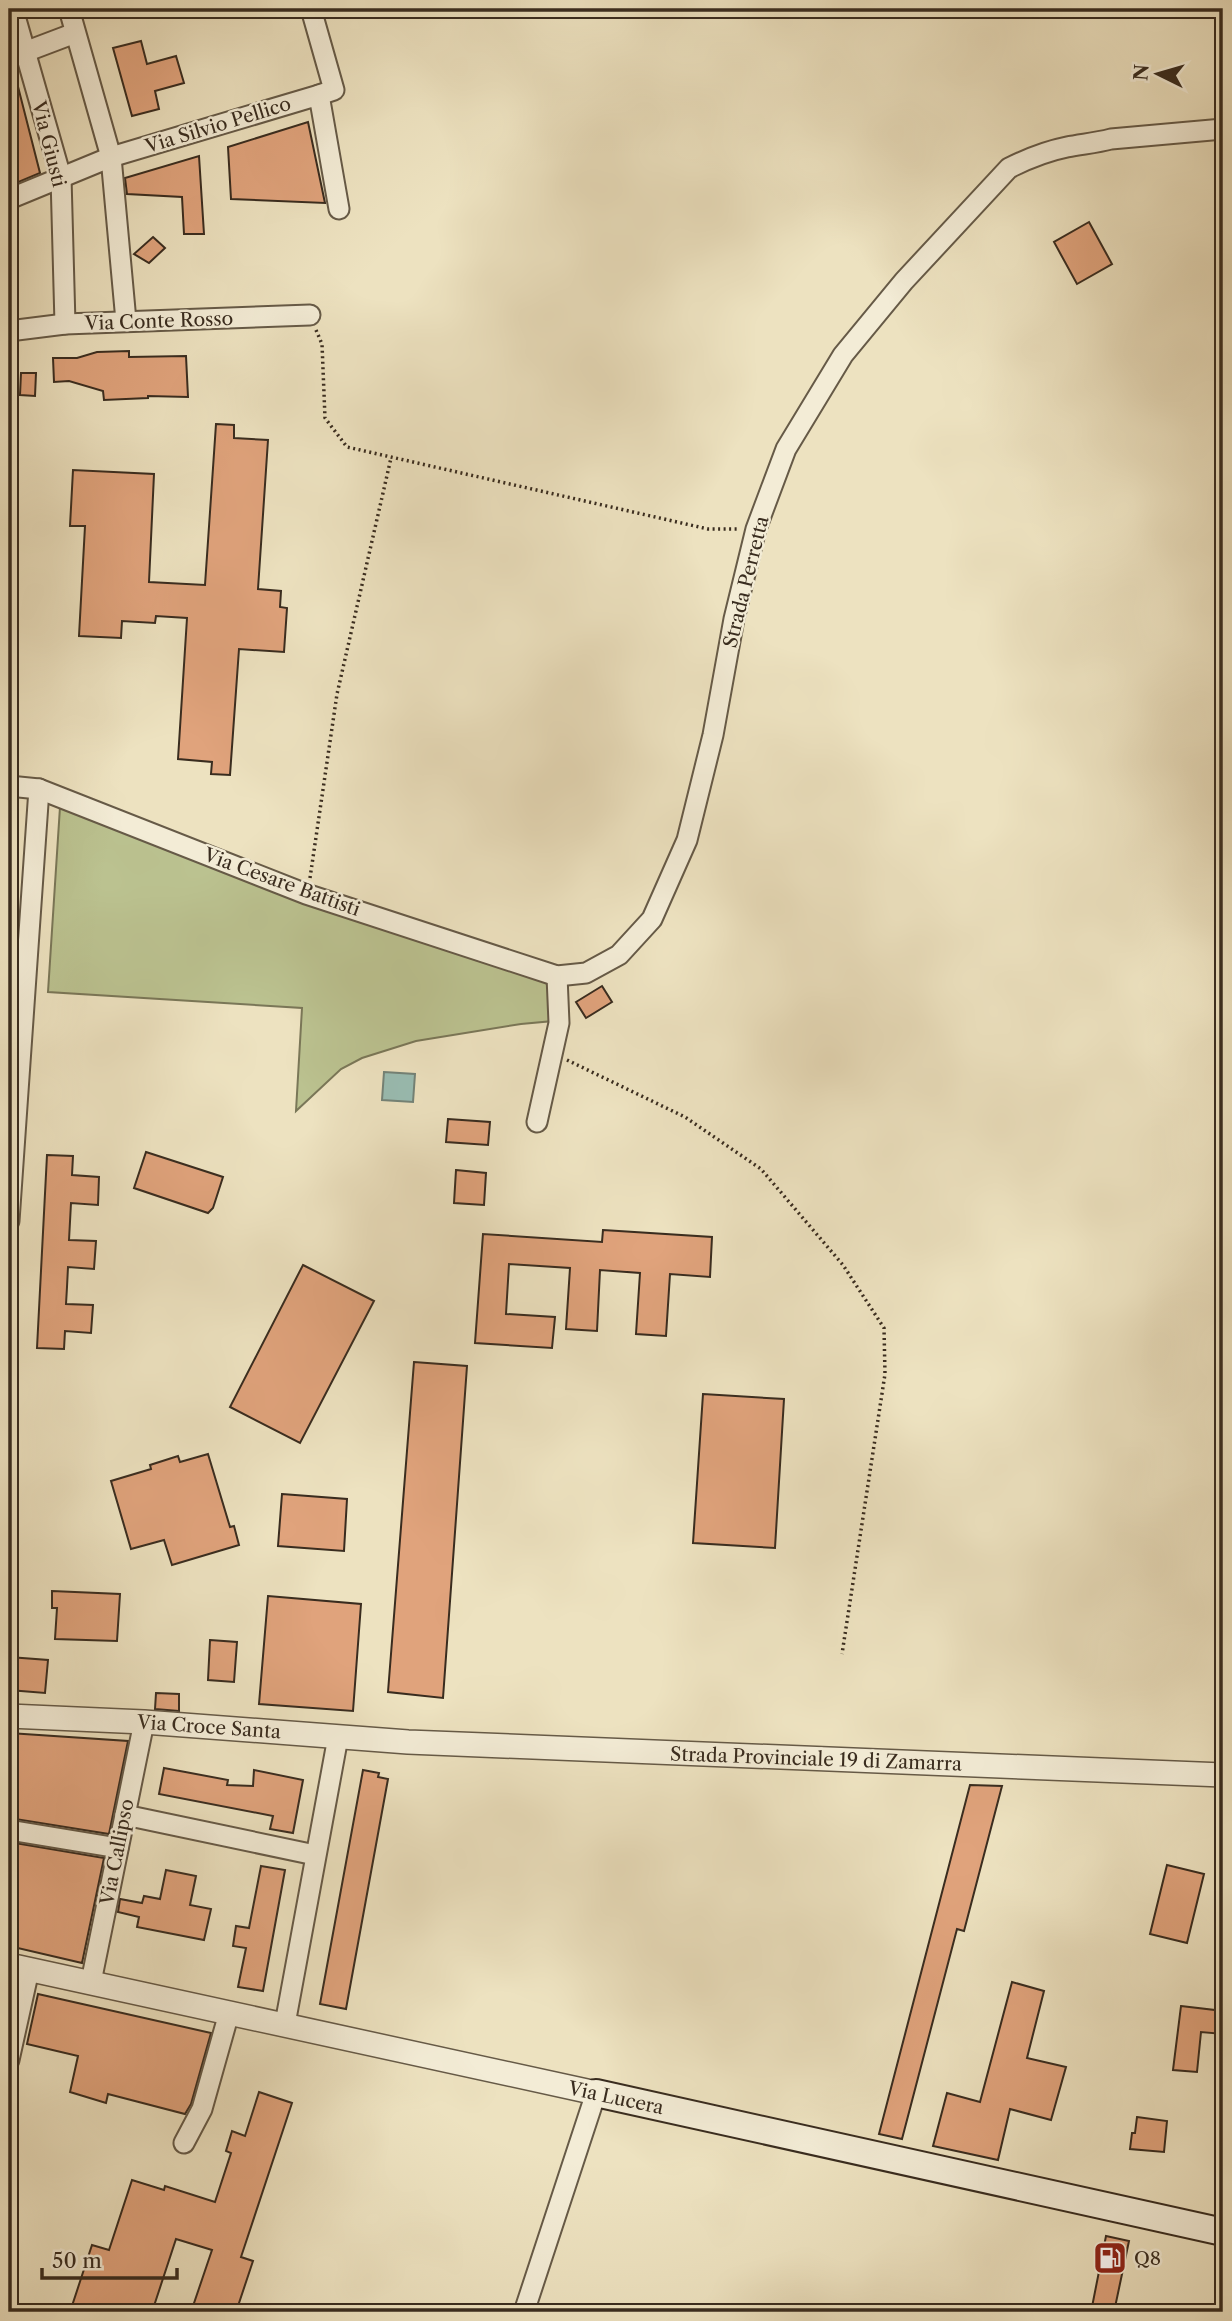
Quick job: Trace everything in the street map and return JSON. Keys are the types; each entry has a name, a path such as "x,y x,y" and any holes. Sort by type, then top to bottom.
{"main road":[{"name":"Via Lucera","path":"596,2093 1223,2232"}],"street":[{"name":"Via Giusti","path":"13,9 17,55 61,177 65,324"},
{"path":"69,9 111,158 126,321"},
{"path":"312,9 334,90 319,95"},
{"path":"17,55 75,33"},
{"name":"Via Silvio Pellico","path":"9,199 111,158 319,95 339,209"},
{"name":"Strada Perretta","path":"557,976 586,973 619,955 652,919 687,840 713,735 734,620 755,529 786,449 842,355 904,281 1009,168 1029,158 1111,138 1223,130"},
{"name":"Via Conte Rosso","path":"9,331 65,324 310,315"},
{"name":"Via Cesare Battisti","path":"9,786 39,789 306,894 557,976"},
{"path":"9,1221 39,789"},
{"path":"537,1122 559,1023 557,976"},
{"name":"Via Croce Santa","path":"9,1716 144,1722 408,1742"},
{"name":"Via Callipso","path":"91,1982 144,1722"},
{"path":"285,2024 338,1737"},
{"name":"Strada Provinciale 19 di Zamarra","path":"408,1742 1223,1775"},
{"path":"125,1815 315,1855"},
{"path":"9,1830 118,1848"},
{"path":"10,2048 19,1967"},
{"name":"Via Lucera","path":"19,1967 596,2093"},
{"path":"184,2143 202,2109 229,2013"},
{"path":"524,2312 596,2093"}],"path":[{"path":"310,315 322,344 325,418 347,447 708,529 755,529"},
{"path":"306,894 312,874 321,791 337,694 391,458"},
{"path":"554,1053 685,1117 761,1169 843,1265 884,1328 885,1374 842,1654"}],"green space":[{"path":"60,807 551,979 553,1021 416,1041 362,1058 341,1069 296,1111 302,1008 48,992"}],"water":[{"path":"384,1072 415,1074 413,1102 382,1100"}],"building":[{"path":"141,41 147,64 176,56 184,83 155,91 159,109 132,116 113,48"},
{"path":"9,71 14,71 40,173 9,186"},
{"path":"308,122 325,203 231,199 228,147"},
{"path":"199,156 204,234 184,234 182,197 127,194 125,178"},
{"path":"1089,222 1112,264 1077,284 1054,242"},
{"path":"153,237 165,248 149,263 134,254"},
{"path":"129,351 129,357 186,356 188,397 148,396 104,400 103,391 69,381 54,382 53,358 77,358 97,352"},
{"path":"21,373 36,373 35,396 20,395"},
{"path":"216,424 234,425 234,438 268,440 258,589 281,591 280,607 287,608 284,652 239,649 230,775 211,774 212,762 178,759 187,618 156,616 155,623 122,621 121,638 79,636 85,526 70,526 73,470 154,474 149,582 205,585"},
{"path":"602,986 612,1002 586,1018 576,1002"},
{"path":"448,1119 490,1122 488,1145 446,1142"},
{"path":"146,1152 223,1177 213,1208 208,1213 134,1188"},
{"path":"47,1155 73,1156 72,1175 99,1177 98,1205 71,1203 69,1240 96,1241 94,1269 68,1267 66,1304 93,1305 91,1333 65,1331 64,1349 37,1348"},
{"path":"456,1170 486,1173 484,1205 454,1203"},
{"path":"603,1230 712,1237 710,1277 670,1274 666,1336 636,1334 640,1273 600,1270 597,1331 566,1329 570,1268 509,1264 506,1314 555,1317 552,1348 475,1343 483,1234 602,1242"},
{"path":"303,1265 374,1301 300,1443 230,1407"},
{"path":"414,1362 467,1366 443,1698 388,1692"},
{"path":"703,1394 784,1399 775,1548 693,1543"},
{"path":"208,1454 230,1527 234,1526 239,1545 172,1565 164,1540 131,1549 111,1481 151,1469 150,1465 178,1456 180,1462"},
{"path":"282,1494 347,1499 344,1551 278,1546"},
{"path":"52,1591 120,1594 117,1641 55,1639 57,1608 52,1608"},
{"path":"268,1596 361,1604 353,1711 259,1704"},
{"path":"210,1640 237,1642 234,1682 208,1680"},
{"path":"9,1657 48,1660 45,1693 9,1690"},
{"path":"156,1693 179,1694 179,1711 155,1709"},
{"path":"9,1733 128,1741 109,1834 9,1818"},
{"path":"164,1768 228,1780 227,1785 253,1786 254,1770 303,1780 293,1833 270,1829 273,1816 159,1794"},
{"path":"363,1770 379,1773 378,1777 388,1779 346,2009 320,2004"},
{"path":"970,1785 1002,1786 964,1931 957,1929 902,2139 879,2134"},
{"path":"9,1842 104,1858 82,1963 9,1946"},
{"path":"1167,1865 1204,1874 1187,1943 1150,1934"},
{"path":"261,1866 285,1870 263,1991 238,1987 246,1948 233,1946 236,1926 249,1928"},
{"path":"166,1870 196,1876 190,1905 211,1909 204,1940 137,1927 139,1917 118,1912 120,1899 142,1903 144,1896 160,1899"},
{"path":"1012,1982 1044,1991 1027,2058 1066,2067 1051,2120 1010,2109 998,2160 933,2146 947,2093 980,2102"},
{"path":"38,1994 211,2033 191,2104 185,2114 108,2094 106,2103 70,2092 78,2056 27,2044"},
{"path":"1181,2006 1223,2011 1223,2034 1201,2032 1197,2072 1173,2070"},
{"path":"259,2092 292,2103 241,2257 253,2261 236,2312 191,2312 212,2250 176,2239 152,2312 70,2312 92,2245 109,2250 132,2180 164,2190 165,2186 215,2202 231,2153 226,2151 232,2131 245,2136"},
{"path":"1137,2117 1167,2121 1164,2152 1130,2149"},
{"path":"1106,2236 1129,2241 1114,2312 1091,2312"}],"place":[{"name":"Q8","path":"1110,2258"}]}
